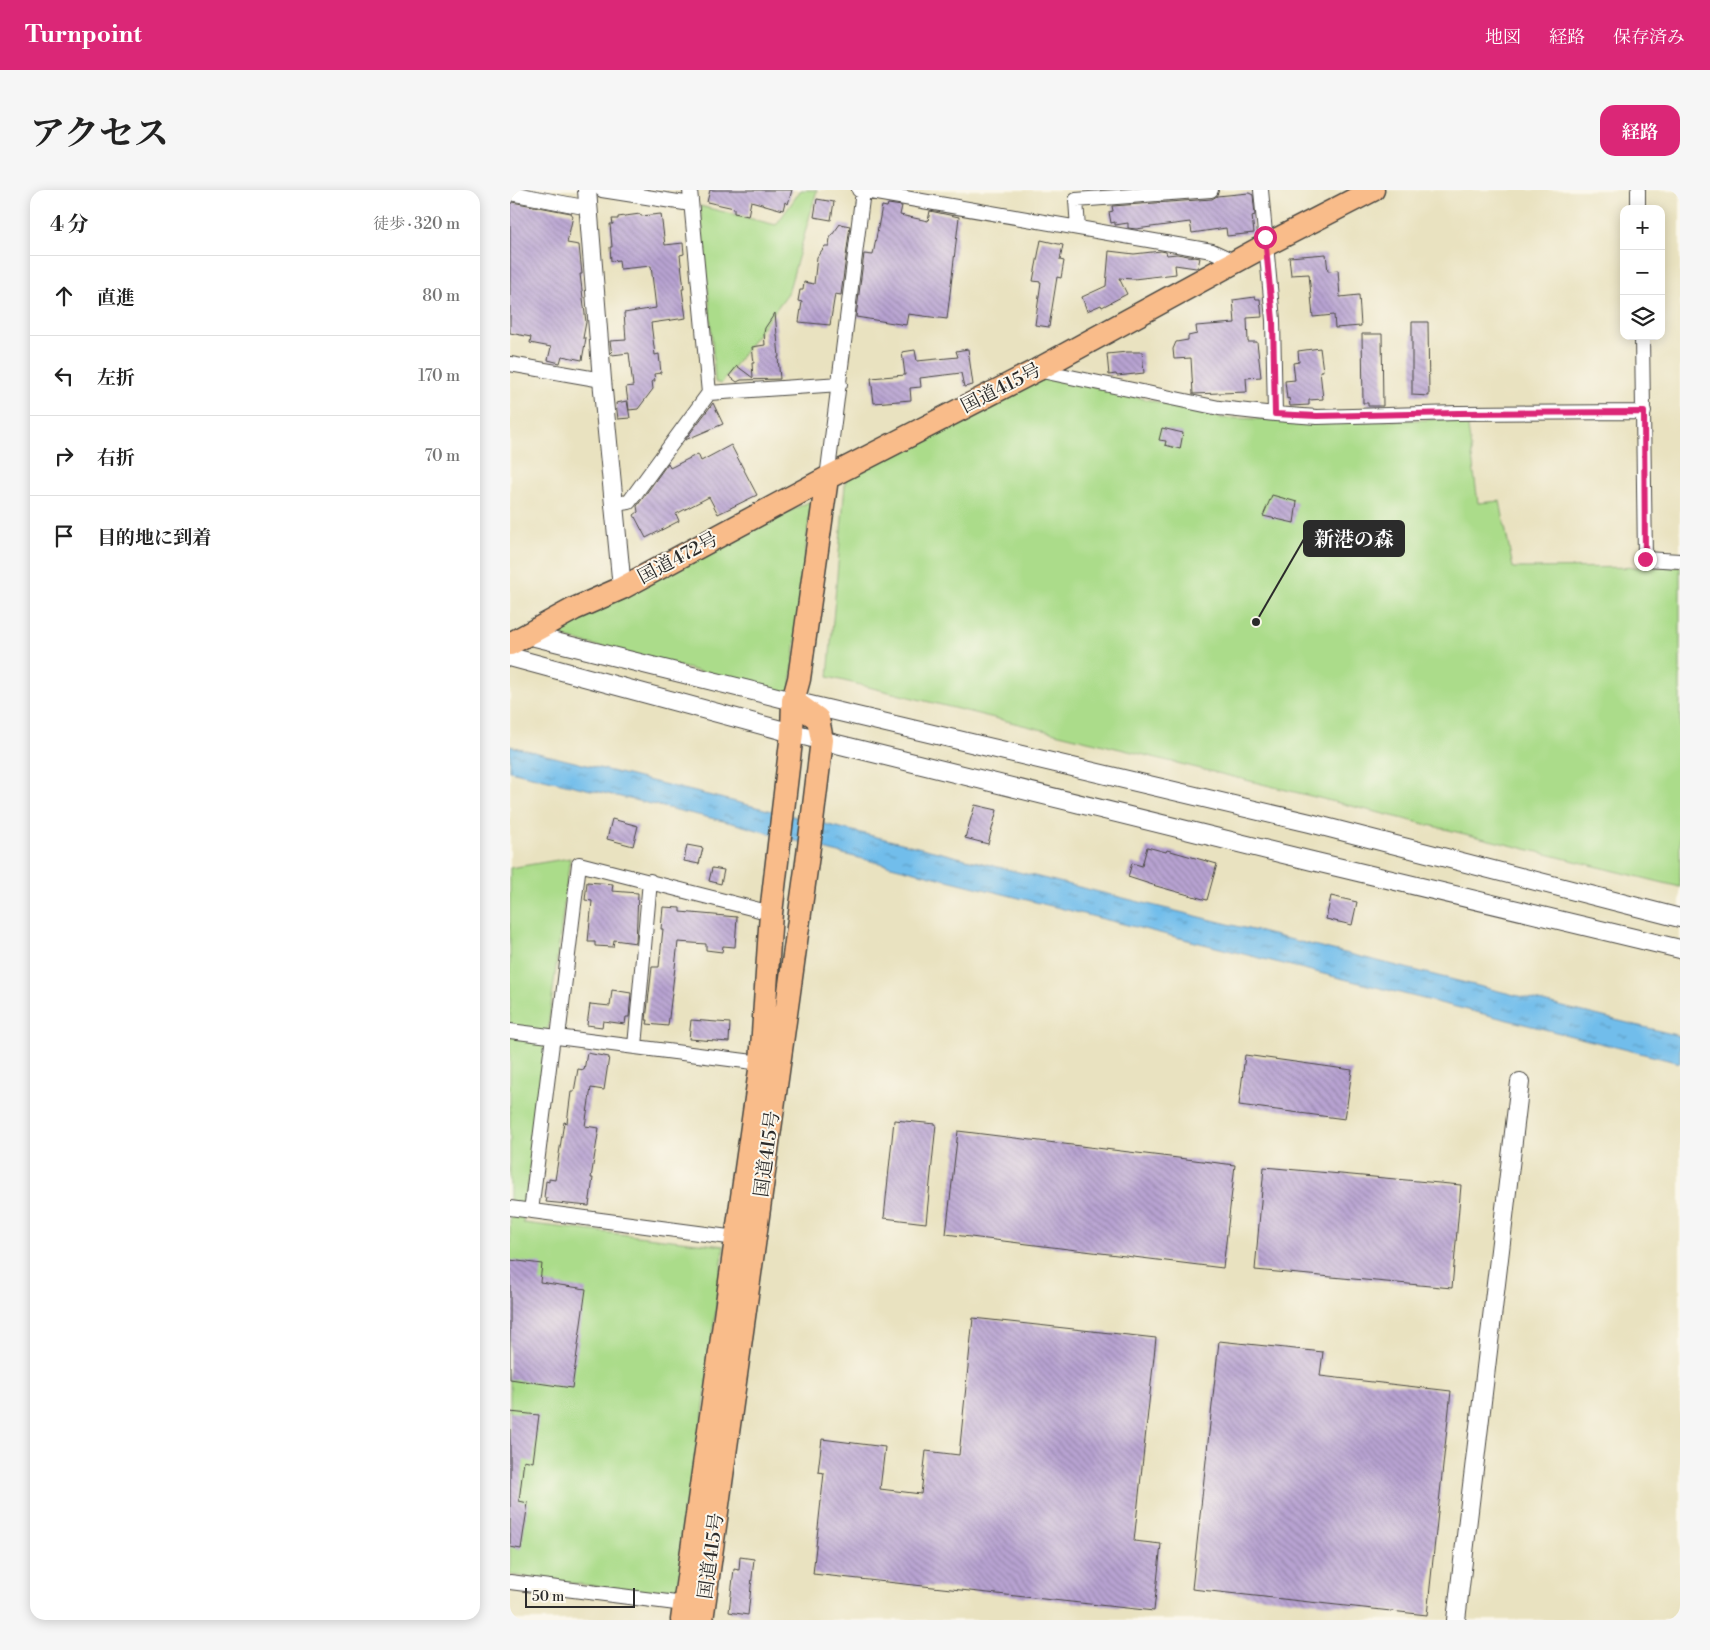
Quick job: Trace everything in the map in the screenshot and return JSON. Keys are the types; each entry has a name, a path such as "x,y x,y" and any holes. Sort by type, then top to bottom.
{"highway":[{"name":"国道415号","path":"683,1612 761,1063 771,913 785,801 792,733 793,700 799,679 827,478 1036,370 1266,245 1373,190"},
{"name":"国道472号","path":"516,636 622,588 827,478"},
{"name":"国道415号","path":"702,1620 808,856 822,740 818,719 793,700"}],"street":[{"path":"587,190 602,380 622,588"},
{"path":"602,190 691,197 709,392 629,502 614,504"},
{"path":"827,478 840,384 861,190 901,194 1078,228 1212,251 1236,262"},
{"path":"1078,228 1076,200 1210,190"},
{"path":"1261,190 1273,320 1275,414"},
{"path":"1638,190 1638,205"},
{"path":"510,193 589,208"},
{"path":"1642,340 1645,559 1680,561"},
{"path":"510,364 602,380"},
{"path":"1036,370 1219,408 1275,414 1317,416 1644,412"},
{"path":"709,392 840,384"},
{"path":"516,636 1310,823 1680,918"},
{"path":"510,656 792,733 1680,949"},
{"path":"531,1211 579,864 771,913"},
{"path":"635,1046 650,881"},
{"path":"510,1031 761,1063"},
{"path":"1456,1620 1520,1082"},
{"path":"510,1208 736,1238"},
{"path":"510,1582 683,1612"}],"green space":[{"path":"801,190 817,190 788,293 721,384 715,382 700,206 776,225"},
{"path":"1044,374 1222,418 1345,421 1467,419 1478,503 1500,501 1513,568 1680,567 1680,887 828,677 846,474"},
{"path":"811,501 790,694 537,631"},
{"path":"570,858 523,1223 724,1246 680,1597 510,1575 510,868"}],"water":[{"path":"510,746 1680,1036 1680,1063 831,851 736,824 510,771"}],"building":[{"path":"710,190 792,190 788,204 785,202 783,210 751,201 748,216 734,213 734,208 707,202"},
{"path":"1249,193 1253,195 1255,215 1252,216 1254,233 1227,236 1226,228 1192,233 1190,222 1136,229 1128,228 1128,223 1115,225 1115,222 1111,223 1109,212 1113,211 1112,206 1212,199 1217,196"},
{"path":"817,199 834,202 831,220 814,217"},
{"path":"512,202 571,213 573,216 567,243 579,245 582,274 580,274 586,322 583,338 586,338 582,360 562,356 560,363 548,360 551,347 530,343 531,337 510,333 510,206"},
{"path":"888,204 902,206 900,215 928,221 930,211 959,217 947,319 908,314 906,325 856,317 864,254 873,255 882,206 887,207"},
{"path":"640,214 641,216 661,214 665,245 683,243 684,254 680,255 686,318 651,323 655,355 659,354 661,373 654,374 655,381 652,381 653,389 638,409 629,410 626,387 633,386 629,353 612,355 610,341 626,340 624,313 656,308 651,266 620,269 619,260 611,261 610,224 613,224 612,219 618,219 618,217"},
{"path":"840,224 850,226 841,295 835,294 830,325 799,322 802,302 798,301 800,290 803,290 804,282 814,284 817,257 825,246 829,246 830,238"},
{"path":"1041,240 1063,245 1060,260 1064,261 1061,278 1057,277 1049,327 1035,325 1041,282 1033,281"},
{"path":"1109,251 1134,254 1161,251 1166,252 1167,255 1177,254 1200,258 1196,268 1175,265 1176,274 1134,279 1119,278 1127,294 1102,307 1101,305 1087,311 1082,297 1106,286"},
{"path":"1326,254 1328,271 1338,270 1340,297 1359,295 1361,326 1335,328 1334,315 1313,317 1309,274 1291,275 1289,257"},
{"path":"1255,297 1260,299 1262,317 1247,318 1248,342 1257,342 1261,377 1246,378 1247,392 1193,394 1191,358 1174,359 1173,349 1176,342 1188,340 1188,336 1197,334 1196,326 1235,323 1233,300"},
{"path":"775,313 780,379 741,380 737,382 729,376 737,366 753,378 752,347 765,345 765,328"},
{"path":"1412,322 1428,322 1429,396 1412,395"},
{"path":"1362,334 1382,334 1383,406 1368,406 1368,403 1363,403"},
{"path":"1320,348 1323,371 1320,371 1323,399 1309,400 1309,405 1290,406 1289,398 1287,399 1285,381 1295,380 1293,363 1299,362 1298,351"},
{"path":"968,349 973,385 964,387 961,373 920,378 921,387 910,388 911,400 874,403 871,378 905,375 902,352 915,350 917,361 958,357 956,351"},
{"path":"1142,352 1144,373 1109,375 1107,354"},
{"path":"627,401 630,418 618,419 616,403"},
{"path":"713,403 723,424 685,440"},
{"path":"1162,428 1183,433 1180,449 1165,445 1166,441 1159,440"},
{"path":"731,445 757,495 718,514 709,497 676,514 679,521 646,538 634,515 638,512 637,506 668,463 670,468 698,454 701,461"},
{"path":"1272,495 1297,502 1294,523 1263,516"},
{"path":"975,805 997,810 988,844 965,838"},
{"path":"612,819 638,826 633,846 607,839"},
{"path":"687,845 703,848 699,864 684,861"},
{"path":"1147,847 1166,852 1167,850 1217,864 1207,900 1128,877 1132,863 1142,866"},
{"path":"712,868 724,870 721,884 709,881"},
{"path":"587,882 613,884 612,891 638,893 636,943 614,940 613,947 595,946 595,942 588,942 592,901 585,900"},
{"path":"1331,896 1357,902 1352,925 1326,919"},
{"path":"663,907 680,908 680,912 737,917 735,947 723,946 722,952 706,950 706,944 678,942 668,1026 647,1024 648,1020 646,1020 652,967 659,967"},
{"path":"612,990 631,993 629,1017 626,1017 625,1024 603,1021 602,1027 587,1025 590,1004 610,1006"},
{"path":"691,1020 730,1023 729,1042 689,1039"},
{"path":"587,1053 609,1057 604,1090 591,1088 585,1126 599,1128 591,1178 593,1178 589,1206 546,1202 547,1198 544,1198 546,1181 549,1182 549,1179 555,1180 564,1122 567,1123 571,1092 574,1092 578,1069 584,1070"},
{"path":"1245,1055 1352,1070 1345,1119 1239,1105"},
{"path":"894,1120 936,1124 926,1223 884,1218"},
{"path":"958,1131 1235,1165 1223,1268 946,1234"},
{"path":"1264,1167 1461,1185 1452,1288 1255,1270"},
{"path":"510,1260 542,1264 540,1282 586,1289 572,1388 510,1379"},
{"path":"973,1318 1156,1338 1134,1541 1161,1544 1154,1611 813,1574 824,1473 818,1472 822,1439 885,1447 880,1489 921,1494 926,1451 959,1455"},
{"path":"1219,1341 1323,1352 1320,1376 1451,1391 1427,1615 1192,1589"},
{"path":"510,1412 539,1415 533,1462 524,1460 519,1501 528,1503 521,1549 510,1547"},
{"path":"740,1557 754,1559 748,1615 729,1612 734,1569 739,1570"}],"place":[{"name":"新港の森","path":"1256,622"}],"route":[{"path":"1265,237 1273,320 1275,414 1317,416 1644,412 1645,559"}]}
